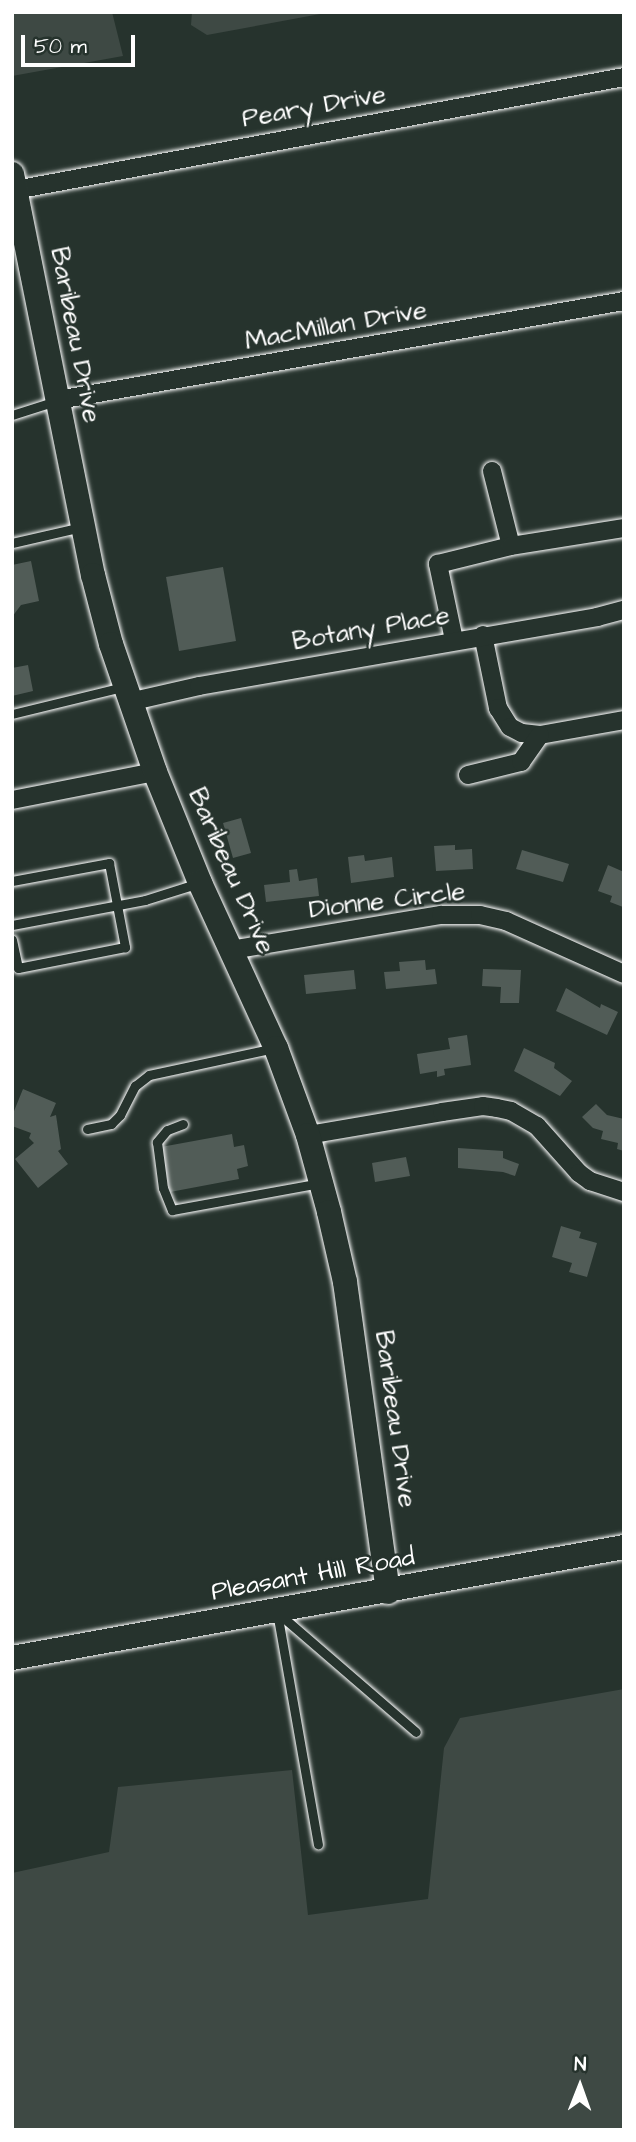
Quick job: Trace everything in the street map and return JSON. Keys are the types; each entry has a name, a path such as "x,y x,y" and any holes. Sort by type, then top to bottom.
{"street":[{"name":"Peary Drive","path":"14,182 624,78"},
{"name":"Baribeau Drive","path":"14,182 96,586 127,694 200,883 276,1048 308,1135 321,1183 345,1282 388,1592"},
{"name":"MacMillan Drive","path":"58,400 624,302"},
{"path":"492,471 511,546"},
{"path":"454,640 438,564 511,546 624,528"},
{"name":"Botany Place","path":"127,694 200,686 597,617 624,610"},
{"path":"483,635 498,708 510,727 522,733 540,736 624,720"},
{"path":"468,775 522,762 540,736"},
{"path":"12,800 155,772"},
{"name":"Dionne Circle","path":"231,950 441,915 480,915 506,921 624,974"},
{"path":"308,1135 483,1106 497,1108 511,1111 537,1126 579,1173 590,1181 624,1192"},
{"name":"Pleasant Hill Road","path":"12,1658 388,1592 624,1547"}],"lane":[{"path":"12,415 58,400"},
{"path":"12,543 83,527"},
{"path":"12,714 127,694"},
{"path":"12,881 109,863 125,947 18,968 12,940"},
{"path":"12,925 117,905 200,883"},
{"path":"88,1129 111,1124 120,1115 135,1086 149,1075 276,1048"},
{"path":"183,1124 167,1130 157,1142 163,1188 172,1210 321,1183"},
{"path":"276,1612 416,1732"},
{"path":"276,1612 318,1844"}],"shaded area":[{"path":"12,12 112,12 123,56 12,76"},
{"path":"192,12 331,12 207,35 191,25"},
{"path":"624,1689 624,2130 12,2130 12,1873 109,1852 118,1787 292,1770 308,1915 428,1899 444,1748 460,1718"}],"building":[{"path":"31,561 39,601 21,605 12,617 12,565"},
{"path":"223,567 236,641 179,651 166,577"},
{"path":"28,665 33,691 12,696 12,668"},
{"path":"241,818 251,853 233,858 223,823"},
{"path":"455,845 455,850 472,849 473,869 436,871 434,846"},
{"path":"522,850 569,864 563,882 516,869"},
{"path":"364,855 365,861 392,857 394,877 351,883 348,857"},
{"path":"608,865 624,872 623,907 610,902 612,896 598,891"},
{"path":"297,869 299,881 317,878 319,896 266,902 264,885 290,882 289,870"},
{"path":"425,960 426,970 435,969 437,984 386,989 384,972 400,971 399,962"},
{"path":"483,969 521,970 519,1003 500,1003 501,987 482,986"},
{"path":"354,970 356,989 306,994 304,975"},
{"path":"566,988 600,1008 601,1004 618,1012 607,1035 556,1011"},
{"path":"467,1035 471,1065 444,1069 445,1075 437,1077 437,1071 420,1074 417,1054 450,1049 448,1038"},
{"path":"524,1048 555,1063 554,1068 572,1081 560,1096 514,1071"},
{"path":"23,1089 56,1103 50,1117 56,1115 61,1149 58,1151 68,1164 38,1188 15,1159 34,1143 29,1138 31,1133 12,1126 12,1116"},
{"path":"596,1104 607,1115 624,1119 624,1151 617,1149 618,1143 601,1139 603,1131 593,1128 582,1117"},
{"path":"232,1134 234,1147 244,1145 248,1166 237,1169 239,1179 170,1192 161,1147"},
{"path":"458,1148 503,1151 503,1158 519,1164 515,1176 503,1172 458,1168"},
{"path":"406,1157 410,1176 375,1182 372,1163"},
{"path":"561,1226 581,1232 579,1238 597,1243 587,1277 569,1272 572,1263 552,1257"}]}
